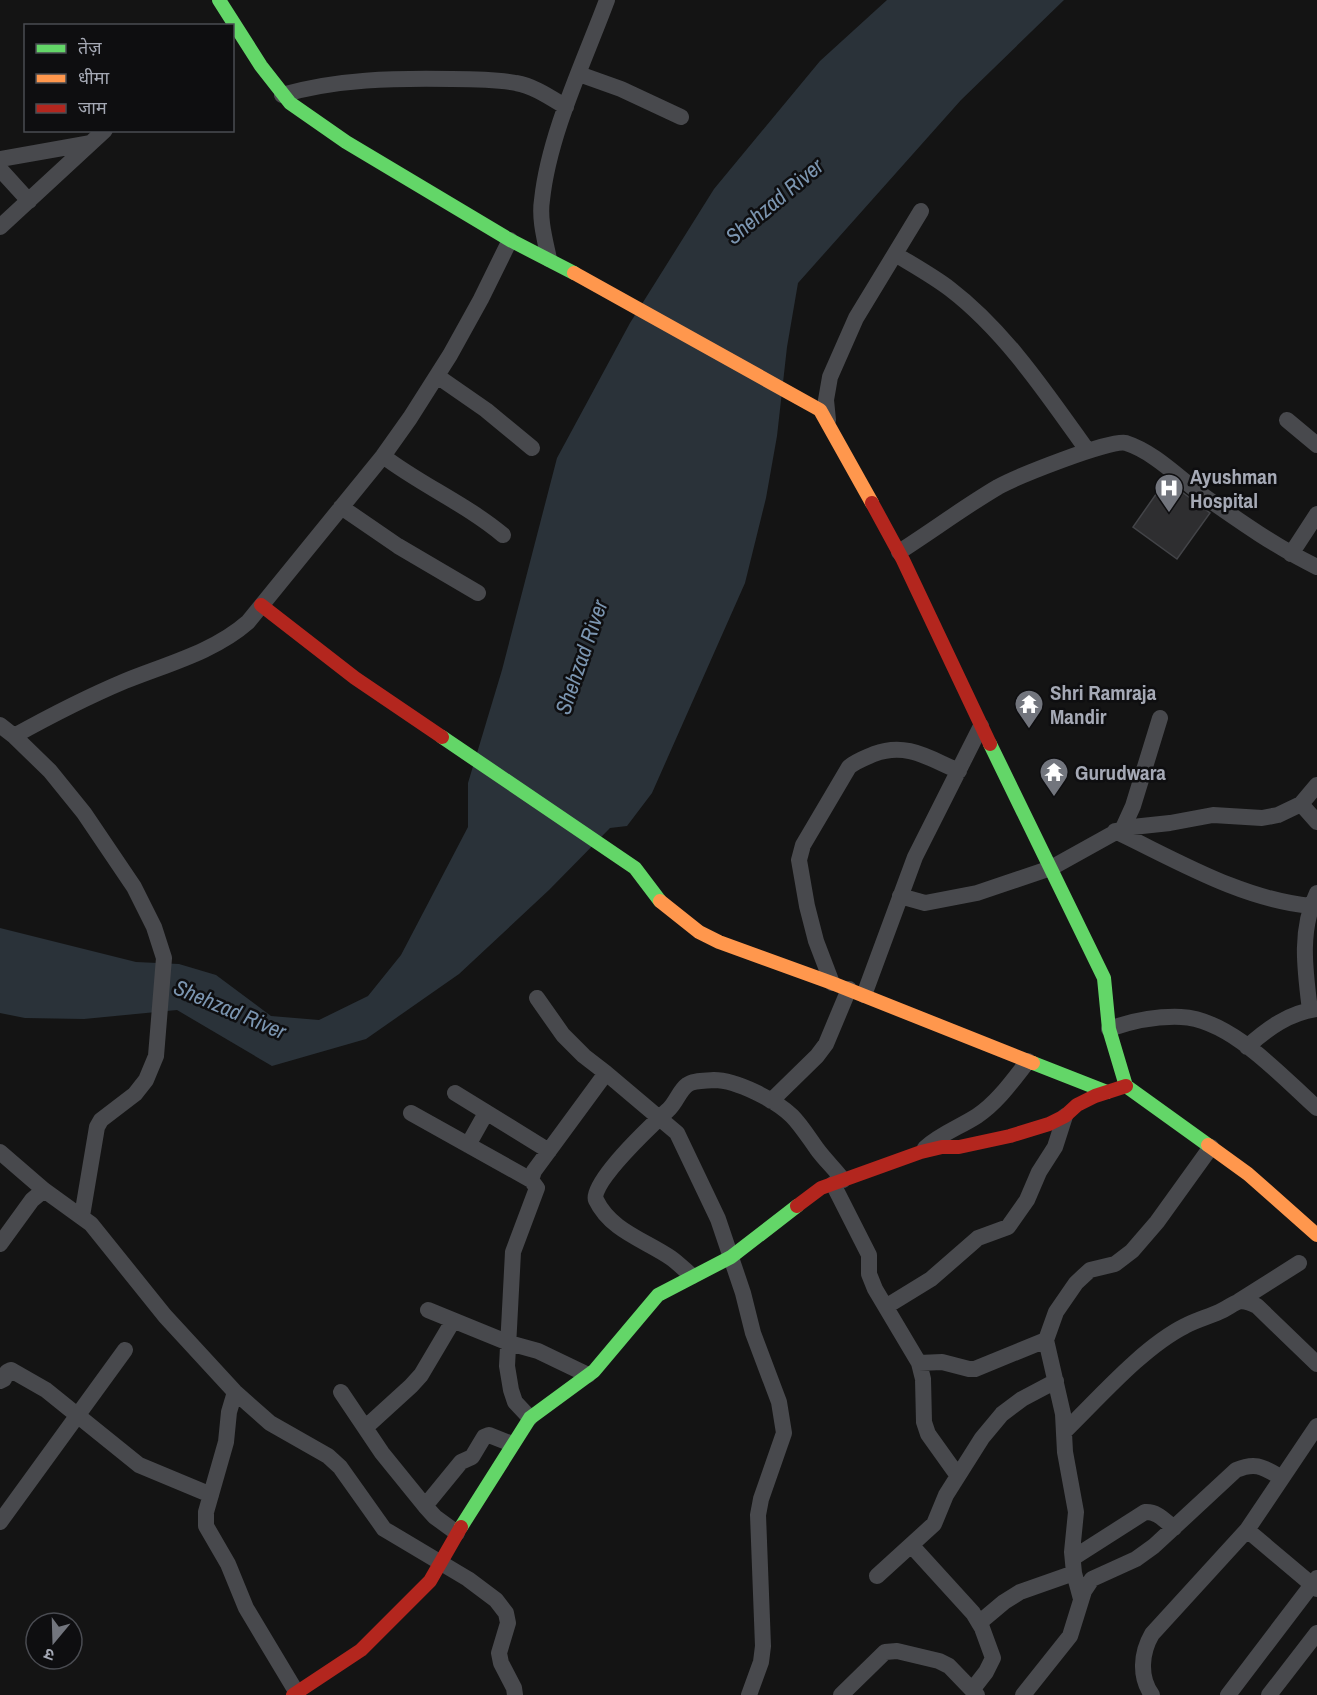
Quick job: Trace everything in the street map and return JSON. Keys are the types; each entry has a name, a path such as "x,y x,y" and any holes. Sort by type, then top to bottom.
{"street":[{"path":"219,0 234,24"},
{"path":"549,259 543,228 542,201 551,157 566,107 608,0"},
{"path":"234,24 282,95 346,142 510,240 549,259 820,410 899,552 1104,978 1109,1029 1125,1086 1248,1174 1317,1235"},
{"path":"579,74 621,89 681,117"},
{"path":"282,95 308,87 329,84 417,78 494,80 531,87 566,107"},
{"path":"0,227 103,132"},
{"path":"0,159 91,144"},
{"path":"0,169 29,201"},
{"path":"829,426 826,400 830,377 856,318 921,211"},
{"path":"14,736 114,686 233,635 261,605 341,507 410,418 481,299 510,240"},
{"path":"895,254 949,288 1004,340 1088,450"},
{"path":"437,376 486,410 532,448"},
{"path":"1287,420 1317,445"},
{"path":"899,552 999,486 1088,450 1106,444 1124,442 1143,450 1203,495 1291,554 1317,567"},
{"path":"382,456 472,512 504,535"},
{"path":"341,507 398,546 478,593"},
{"path":"1291,554 1317,514"},
{"path":"261,605 327,658 635,868 658,899 699,932 719,942 857,992 1107,1092"},
{"path":"1119,830 1133,806 1160,718"},
{"path":"0,725 50,771 84,813 134,887 154,927 164,958 156,1056 146,1080 135,1094 101,1120 97,1127 82,1216"},
{"path":"771,1101 817,1056 857,992 915,857 981,726"},
{"path":"832,983 816,940 799,860 803,845 849,767 856,761 887,749 907,749 959,771"},
{"path":"900,896 926,903 937,903 977,893 1051,868 1119,830 1213,815 1262,818 1278,815 1300,804 1317,785"},
{"path":"1300,804 1317,822"},
{"path":"1119,830 1234,888 1290,904 1313,907 1305,942 1313,1009 1280,1021 1264,1031 1247,1047"},
{"path":"537,998 563,1035 584,1056 659,1117 677,1133 682,1141 718,1219 753,1333 778,1402 784,1433 761,1499 758,1515 763,1646 753,1694"},
{"path":"1109,1029 1136,1020 1182,1017 1202,1022 1224,1031 1247,1047 1317,1108"},
{"path":"921,1152 934,1141 979,1115 1000,1096 1028,1061"},
{"path":"531,1180 534,1171 606,1073"},
{"path":"692,1276 670,1258 624,1231 607,1217 594,1193 609,1172 659,1117 669,1110 685,1086 715,1080 756,1092 792,1115 819,1151 838,1182 869,1255 869,1274 875,1289 920,1363 926,1428 938,1450 958,1476"},
{"path":"235,1392 229,1412 226,1442 206,1512 206,1526 228,1564 246,1608 295,1694 361,1650 430,1581 457,1533 530,1418 594,1371 658,1295 731,1257 821,1188 921,1152 959,1148 1049,1124 1065,1116 1077,1105 1125,1086"},
{"path":"456,1093 549,1151"},
{"path":"411,1113 531,1180 537,1188 513,1252 507,1365 515,1402 530,1418"},
{"path":"468,1145 486,1113"},
{"path":"887,1306 932,1279 978,1238 1008,1227 1027,1200 1039,1172 1055,1147 1065,1116"},
{"path":"1081,1599 1073,1566 1076,1512 1065,1452 1063,1414 1046,1340 1056,1312 1076,1283 1090,1270 1115,1264 1132,1251 1157,1222 1211,1147"},
{"path":"0,1152 44,1190 91,1224 165,1316 235,1392 270,1423 328,1456 340,1467 384,1529 478,1586 496,1600 506,1613 508,1623 500,1653 501,1663 514,1691 530,1695"},
{"path":"0,1244 32,1200 44,1190"},
{"path":"1064,1432 1132,1365 1163,1340 1185,1326 1239,1301 1299,1263"},
{"path":"1239,1301 1245,1300 1257,1306 1317,1364"},
{"path":"428,1310 509,1343 538,1351 588,1375"},
{"path":"366,1427 421,1374 453,1321"},
{"path":"920,1363 942,1362 975,1369 1046,1340"},
{"path":"0,1522 124,1350"},
{"path":"0,1382 11,1370 46,1390 146,1469 211,1495"},
{"path":"877,1576 934,1524 946,1495 982,1438 1002,1414 1022,1399 1056,1381"},
{"path":"341,1392 382,1453 425,1506 435,1517 457,1533"},
{"path":"1152,1695 1147,1688 1142,1669 1145,1646 1152,1634 1247,1530 1317,1426"},
{"path":"425,1506 461,1462 472,1457 484,1437 489,1435 512,1444"},
{"path":"1023,1695 1070,1636 1084,1591 1092,1579 1136,1559 1154,1546 1236,1470 1249,1465 1263,1467 1282,1478"},
{"path":"979,1623 1004,1602 1073,1566 1145,1512 1158,1515 1174,1528"},
{"path":"1228,1695 1315,1584 1247,1530"},
{"path":"841,1695 880,1656 891,1651 906,1652 939,1661 948,1666 975,1692 993,1658 973,1613 912,1546"},
{"path":"1269,1695 1317,1634"}],"water":[{"name":"Shehzad River","path":"887,0 1064,0 961,100 798,283 787,347 777,436 766,498 745,583 652,793 627,826 610,828 549,890 459,974 366,1039 272,1066 177,1010 84,1019 25,1018 0,1013 0,928 136,962 179,964 216,975 271,1016 319,1020 368,996 401,955 468,827 468,783 502,670 557,458 630,323 714,189 820,61"}],"building":[{"path":"1166,480 1210,513 1177,559 1133,527"}],"traffic: fast":[{"path":"219,0 261,66 290,103 346,142 510,240 574,273"},
{"path":"442,737 635,868 660,901"},
{"path":"990,744 1104,978 1109,1029 1126,1086 1208,1145"},
{"path":"1033,1063 1107,1092"},
{"path":"461,1527 530,1418 594,1371 658,1295 731,1257 797,1206"}],"traffic: slow":[{"path":"574,273 820,410 872,503"},
{"path":"660,901 699,932 719,942 832,983 1033,1063"},
{"path":"1208,1145 1248,1174 1317,1235"}],"traffic: jam":[{"path":"872,503 903,560 990,744"},
{"path":"261,605 355,678 442,737"},
{"path":"797,1206 821,1188 921,1152 942,1147 959,1147 1010,1136 1049,1124 1095,1096 1126,1086"},
{"path":"293,1695 361,1650 430,1581 461,1527"}],"place":[{"name":"Ayushman Hospital","path":"1169,514"},
{"name":"Shri Ramraja Mandir","path":"1029,730"},
{"name":"Gurudwara","path":"1054,798"}]}
